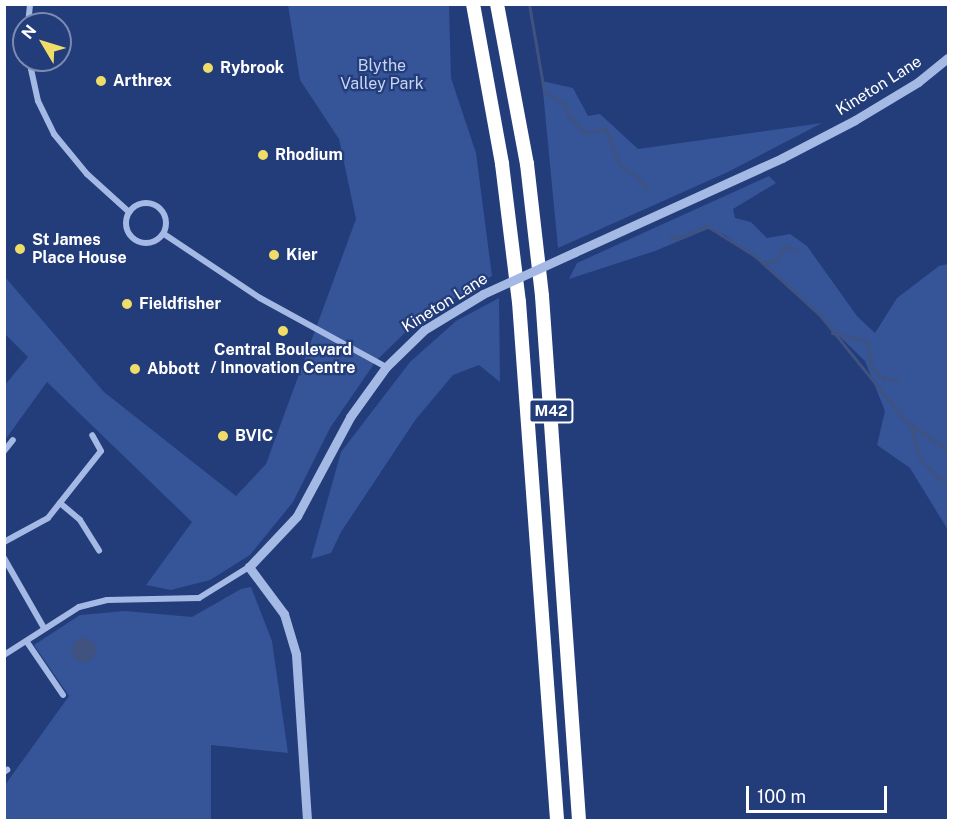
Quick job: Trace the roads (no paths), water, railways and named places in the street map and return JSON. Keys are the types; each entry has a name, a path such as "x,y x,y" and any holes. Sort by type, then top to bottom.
{"highway":[{"name":"M42","path":"473,4 502,164 519,302 557,820"},
{"name":"M42","path":"497,4 527,164 542,296 579,820"}],"street":[{"name":"Kineton Lane","path":"249,567 297,516 350,417 386,367 424,330 483,294 783,158 873,109 948,58"},
{"path":"32,72 38,100 54,134 87,174 129,212"},
{"path":"141,203 156,205 165,217 164,234 150,243 134,239 126,222 129,212 141,203"},
{"path":"164,234 260,298 386,367"},
{"path":"4,542 48,518 100,451 92,435"},
{"path":"4,451 13,440"},
{"path":"60,503 80,520 99,550"},
{"path":"4,558 45,628"},
{"path":"4,655 79,607 107,600 199,598 249,567 284,614 296,654 307,820"},
{"path":"27,642 63,695"}],"waterway":[{"path":"529,4 544,91 565,104 568,115 584,133 606,129 620,167 635,175 647,189"},
{"path":"670,235 676,239 707,226 755,256 819,314 904,419 948,451"},
{"path":"762,263 776,260 785,246 797,251"},
{"path":"832,333 867,341 871,367 884,379 898,380"},
{"path":"910,423 920,459 942,480 948,480"}],"place":[{"name":"Rybrook","path":"208,68"},
{"name":"Arthrex","path":"101,81"},
{"name":"Rhodium","path":"263,155"},
{"name":"St James Place House","path":"20,249"},
{"name":"Kier","path":"274,255"},
{"name":"Fieldfisher","path":"127,304"},
{"name":"Central Boulevard / Innovation Centre","path":"283,331"},
{"name":"Abbott","path":"135,369"},
{"name":"BVIC","path":"223,436"}],"park label":[{"name":"Blythe Valley Park","path":"382,75"}]}
